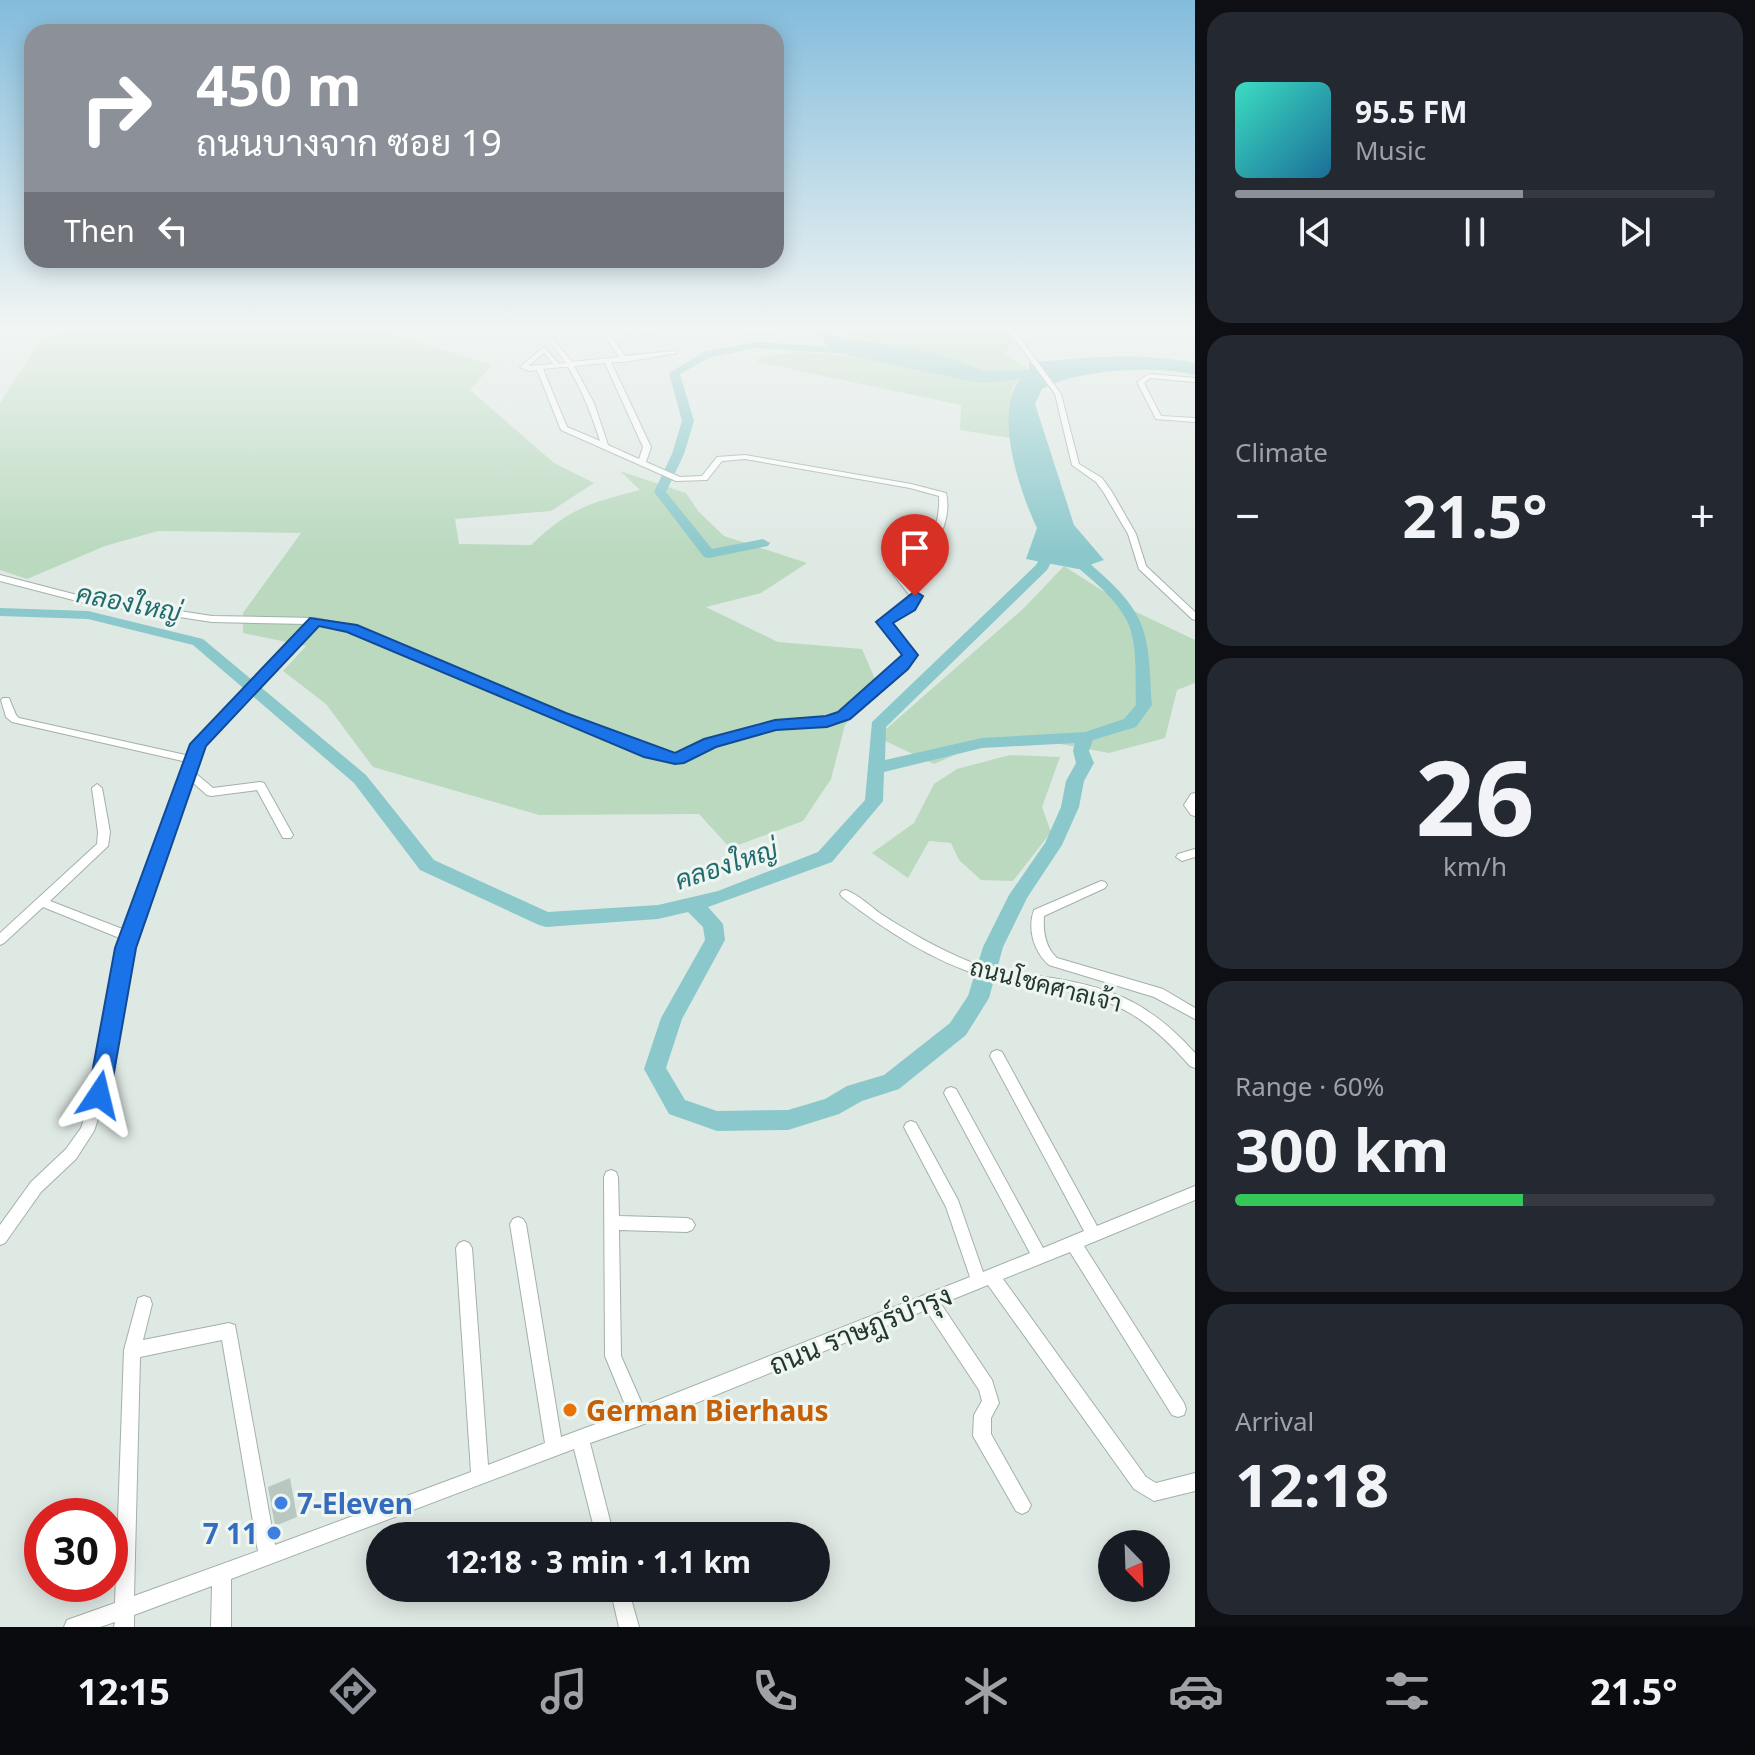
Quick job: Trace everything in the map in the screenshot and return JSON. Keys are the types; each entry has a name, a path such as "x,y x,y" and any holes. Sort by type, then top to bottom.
{"street":[{"path":"0,578 81,599 212,619 315,621 351,628 650,753 675,759 684,758 710,743 775,725 837,719 902,666 911,655 884,622 912,604 915,596 897,574 905,564 927,549 940,522 943,495 911,486 745,457 720,459 704,478 679,479 562,426 552,400"},
{"path":"590,400 605,446"},
{"path":"625,400 647,447 647,456 642,462"},
{"path":"1060,400 1076,465 1099,480 1108,492 1132,534 1142,567 1195,617"},
{"path":"1149,400 1158,418 1195,420"},
{"path":"0,1238 36,1187 71,1154 87,1131 99,1095 129,937 199,744 315,621"},
{"path":"6,700 11,717 16,720 193,760"},
{"path":"190,774 211,792 260,786 287,835"},
{"path":"0,940 102,846 105,837 96,806 97,788"},
{"path":"1195,797 1189,805 1195,812"},
{"path":"1182,857 1195,853"},
{"path":"1101,885 1038,913 1038,936 1045,955 1053,962 1158,993 1195,1014"},
{"name":"ถนนโชคศาลเจ้า","path":"846,894 888,926 983,972 1063,985 1134,1007 1159,1023 1195,1062"},
{"path":"42,902 129,937"},
{"path":"997,1056 1094,1235"},
{"path":"951,1093 1040,1257"},
{"path":"911,1127 953,1205 985,1280 1140,1483 1154,1492 1195,1482"},
{"path":"611,1177 613,1356 639,1417"},
{"name":"ถนน ราษฎร์บำรุง","path":"74,1627 124,1618 222,1575 639,1417 1195,1193"},
{"path":"612,1223 687,1225"},
{"path":"518,1224 554,1447"},
{"path":"1074,1244 1178,1409"},
{"path":"464,1248 480,1477"},
{"path":"930,1302 986,1386 991,1403 982,1415 982,1436 1022,1505"},
{"path":"124,1618 132,1350 144,1304"},
{"path":"132,1350 229,1331 268,1557"},
{"path":"580,1438 601,1522"},
{"path":"221,1627 222,1575"},
{"path":"623,1602 629,1627"}],"green space":[{"path":"2,400 481,400 554,463 594,483 551,511 455,519 459,544 531,545 581,508 640,490 620,471 686,493 698,511 724,536 807,563 761,593 706,607 778,642 862,649 878,686 845,725 831,779 803,821 730,848 699,814 539,815 373,767 326,704 283,671 306,646 243,633 243,613 301,533 158,531 105,546 27,579 0,570"},
{"path":"937,400 1012,400 1010,438 960,430 961,405"},
{"path":"1064,566 1134,611 1195,640 1195,683 1177,690 1165,738 1109,753 1039,740 1007,738 982,743 934,764 877,737 1024,608"},
{"path":"1010,755 1060,757 1042,807 1051,832 1013,881 981,880 959,860 951,843 929,841 908,878 872,853 914,823 934,784 957,769"}],"water":[{"path":"1011,400 1037,400 1035,404 1074,525 1104,560 1078,569 1026,559 1037,528 1017,474 1009,432"}],"building":[{"name":"7-Eleven","path":"290,1478 297,1517 275,1526 268,1487"}],"waterway":[{"path":"682,400 688,421 678,454 660,492 709,554 763,543"},
{"name":"คลองใหญ่","path":"692,904 722,897 825,857 874,801 878,726 1042,567 1055,542"},
{"path":"1067,551 1112,591 1135,622 1141,649 1144,705 1130,723 1086,737"},
{"name":"คลองใหญ่","path":"0,612 88,615 198,642 360,779 427,865 546,920 658,912 692,904"},
{"path":"692,904 713,924 715,940 672,1018 655,1069 677,1107 717,1121 788,1120 831,1107 855,1093 891,1082 958,1029 978,998 993,947 1019,895 1053,845 1070,807 1075,781 1085,763 1081,751 1086,737"},
{"path":"876,768 982,743 1086,737"}],"place":[{"name":"German Bierhaus","path":"570,1410"},
{"name":"7-Eleven","path":"281,1503"},
{"name":"7 11","path":"274,1533"}],"route":[{"path":"99,1095 125,948 199,744 315,621 351,628 531,705 650,753 675,759 684,758 710,743 775,725 827,722 844,716 911,655 884,622 912,604 915,596"}]}
